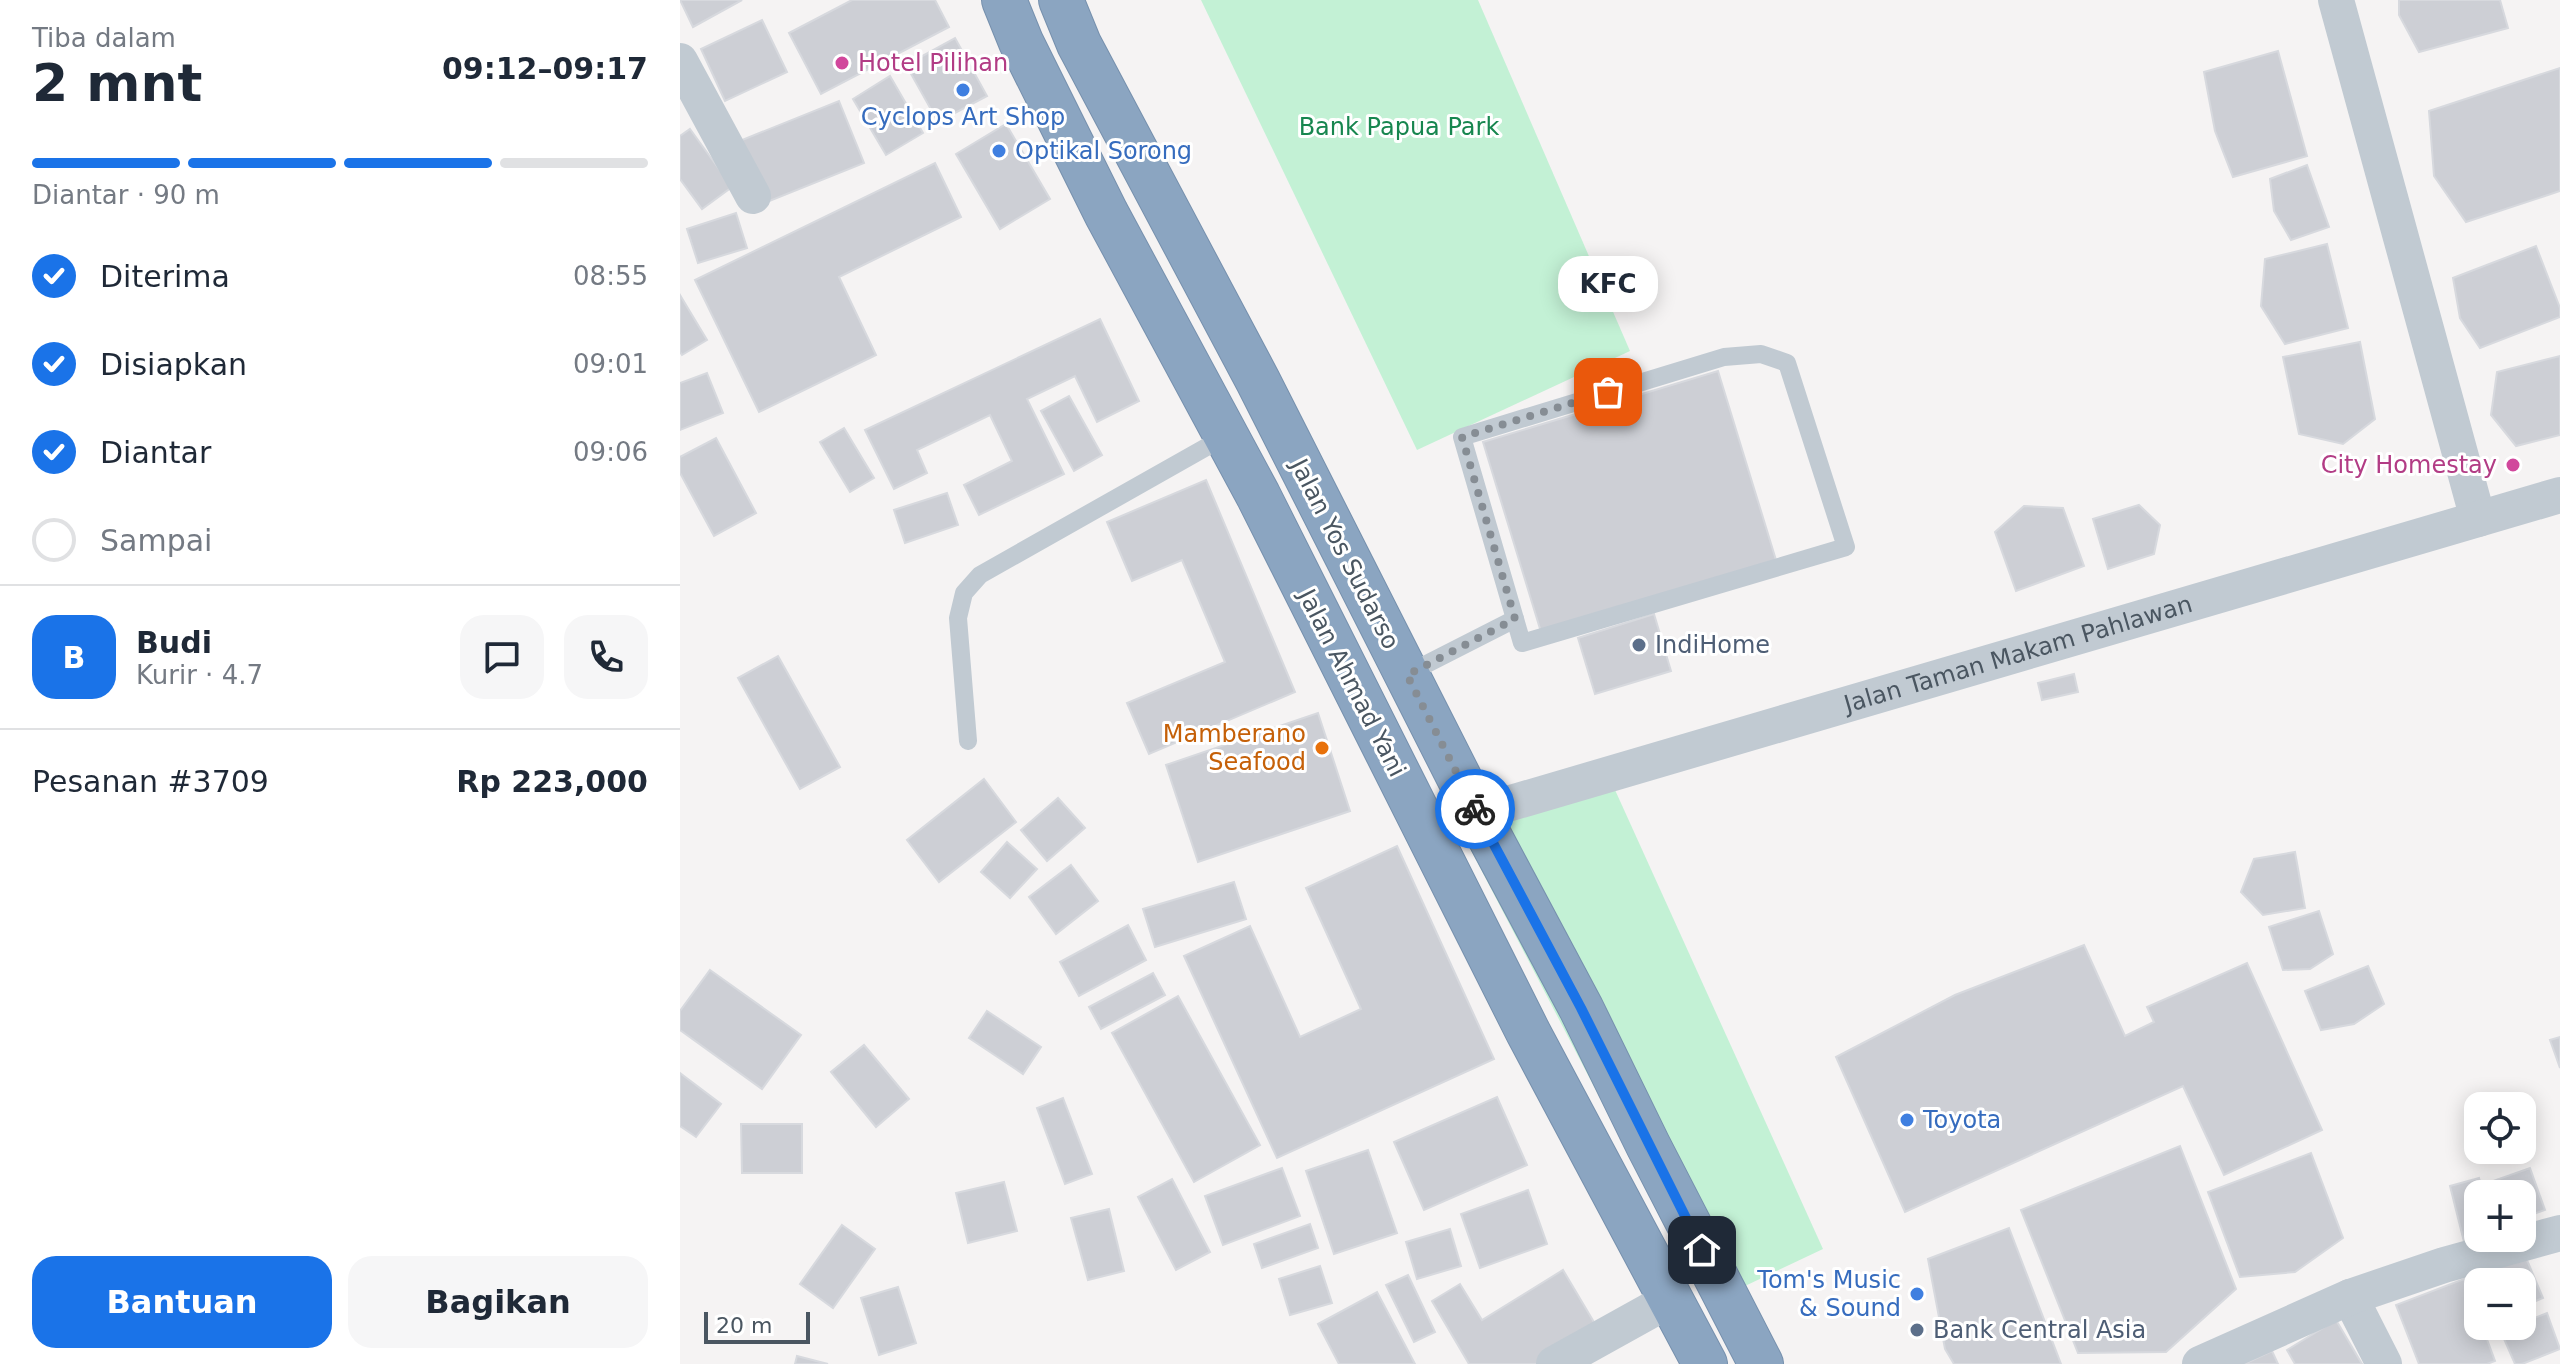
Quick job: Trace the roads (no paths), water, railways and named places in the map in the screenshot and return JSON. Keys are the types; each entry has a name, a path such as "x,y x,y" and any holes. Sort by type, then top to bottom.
{"highway":[{"name":"Jalan Ahmad Yani","path":"1004,0 1021,42 1106,213 1226,436 1528,1032 1705,1364"},
{"name":"Jalan Yos Sudarso","path":"1061,0 1079,44 1258,381 1761,1364"},
{"path":"1528,1032 1581,1008"}],"street":[{"path":"2336,0 2478,519"},
{"path":"680,61 753,196"},
{"name":"Jalan Taman Makam Pahlawan","path":"1477,813 2560,495"},
{"path":"2200,1364 2350,1297 2444,1265 2560,1233"},
{"path":"2350,1297 2384,1364"},
{"path":"1554,1364 1671,1299"}],"lane":[{"path":"1761,354 1787,363 1846,547 1522,643 1515,619 1462,437 1724,357 1761,354"},
{"path":"968,741 958,618 964,593 980,575 1226,436"},
{"path":"1407,675 1515,619"}],"place":[{"name":"Hotel Pilihan","path":"842,63"},
{"name":"Cyclops Art Shop","path":"963,90"},
{"name":"Optikal Sorong","path":"999,151"},
{"name":"KFC","path":"1608,392"},
{"name":"City Homestay","path":"2513,465"},
{"name":"IndiHome","path":"1639,645"},
{"name":"Mamberano Seafood","path":"1322,748"},
{"name":"Toyota","path":"1907,1120"},
{"name":"Tom's Music & Sound","path":"1917,1294"},
{"name":"Bank Central Asia","path":"1917,1330"}],"park label":[{"name":"Bank Papua Park","path":"1399,127"}]}
